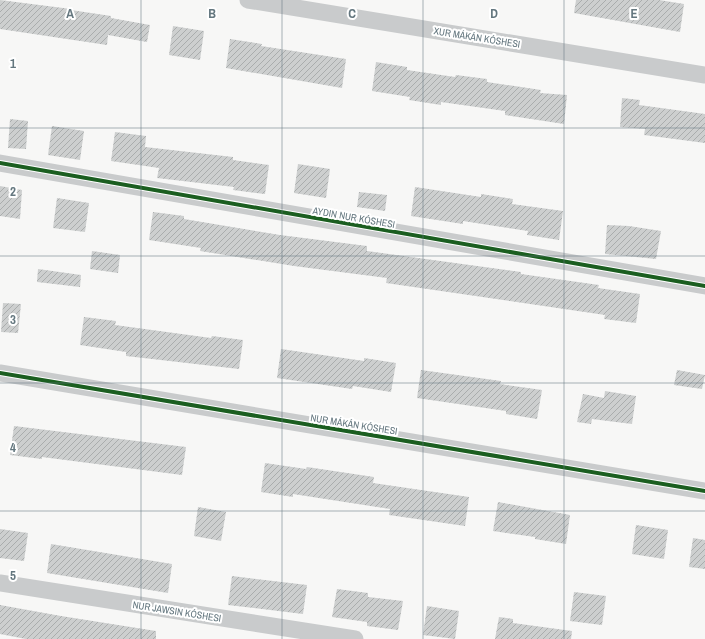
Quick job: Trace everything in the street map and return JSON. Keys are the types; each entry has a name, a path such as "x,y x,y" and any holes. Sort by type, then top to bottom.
{"street":[{"name":"XUR MÁKÁN KÓSHESI","path":"248,0 705,75"},
{"path":"0,163 705,286"},
{"name":"NUR MÁKÁN KÓSHESI","path":"0,373 705,491"},
{"path":"0,582 355,639"}],"building":[{"path":"0,0 71,9 150,25 147,42 108,35 107,45 0,29"},
{"path":"576,0 659,0 684,4 680,32 574,13"},
{"path":"173,26 204,31 200,60 169,55"},
{"path":"230,39 262,44 261,46 346,59 342,88 226,68"},
{"path":"376,62 407,67 407,70 455,77 456,75 487,79 487,82 541,90 540,93 567,95 564,124 505,115 505,111 441,102 441,105 409,100 410,97 372,91"},
{"path":"622,98 640,100 639,105 705,114 705,143 644,135 645,129 620,127"},
{"path":"10,119 28,121 26,149 8,148"},
{"path":"52,126 84,131 80,160 48,155"},
{"path":"115,132 146,136 145,147 233,157 233,160 269,165 265,194 233,190 234,187 157,178 159,168 111,161"},
{"path":"298,164 330,169 326,198 294,193"},
{"path":"0,186 22,190 20,219 0,216"},
{"path":"415,187 481,197 481,194 513,199 512,204 563,211 559,240 527,235 528,231 463,221 463,224 411,216"},
{"path":"359,192 387,195 385,211 357,207"},
{"path":"57,198 89,203 85,232 53,228"},
{"path":"153,212 184,216 184,219 280,235 367,246 367,251 521,272 521,274 599,285 598,288 640,294 636,323 604,319 605,315 386,283 387,278 294,266 200,251 201,248 149,240"},
{"path":"607,225 629,226 661,231 656,259 605,254"},
{"path":"92,251 120,255 118,273 90,269"},
{"path":"38,269 81,275 80,287 37,282"},
{"path":"3,303 21,304 18,333 1,332"},
{"path":"84,317 116,321 115,325 211,338 212,336 243,340 239,369 126,356 126,352 80,345"},
{"path":"281,349 364,361 364,358 396,363 391,392 353,386 352,389 277,378"},
{"path":"421,370 501,381 500,384 542,390 537,419 506,414 506,411 417,398"},
{"path":"677,370 705,375 702,389 674,385"},
{"path":"605,391 636,396 632,424 592,419 591,424 577,422 583,394 604,398"},
{"path":"14,426 186,447 182,475 42,457 42,459 10,455"},
{"path":"265,463 306,469 307,467 374,477 373,483 469,497 465,526 389,515 390,509 293,494 293,497 261,492"},
{"path":"498,502 570,515 566,544 535,539 535,537 493,531"},
{"path":"198,507 226,512 221,541 194,536"},
{"path":"636,525 668,530 664,559 632,554"},
{"path":"0,529 28,533 24,561 0,558"},
{"path":"693,538 705,540 705,569 689,567"},
{"path":"51,544 172,564 168,593 47,573"},
{"path":"232,576 307,585 303,614 228,605"},
{"path":"337,589 368,593 368,597 403,601 398,630 367,626 367,622 332,617"},
{"path":"574,592 606,596 602,625 570,621"},
{"path":"0,605 156,631 156,639 26,639 0,634"},
{"path":"427,606 459,611 455,639 423,635"},
{"path":"499,617 513,619 513,623 572,631 571,639 495,639"}],"cycle path":[{"name":"AYDIN NUR KÓSHESI","path":"0,163 705,286"},
{"path":"0,373 705,491"}]}
